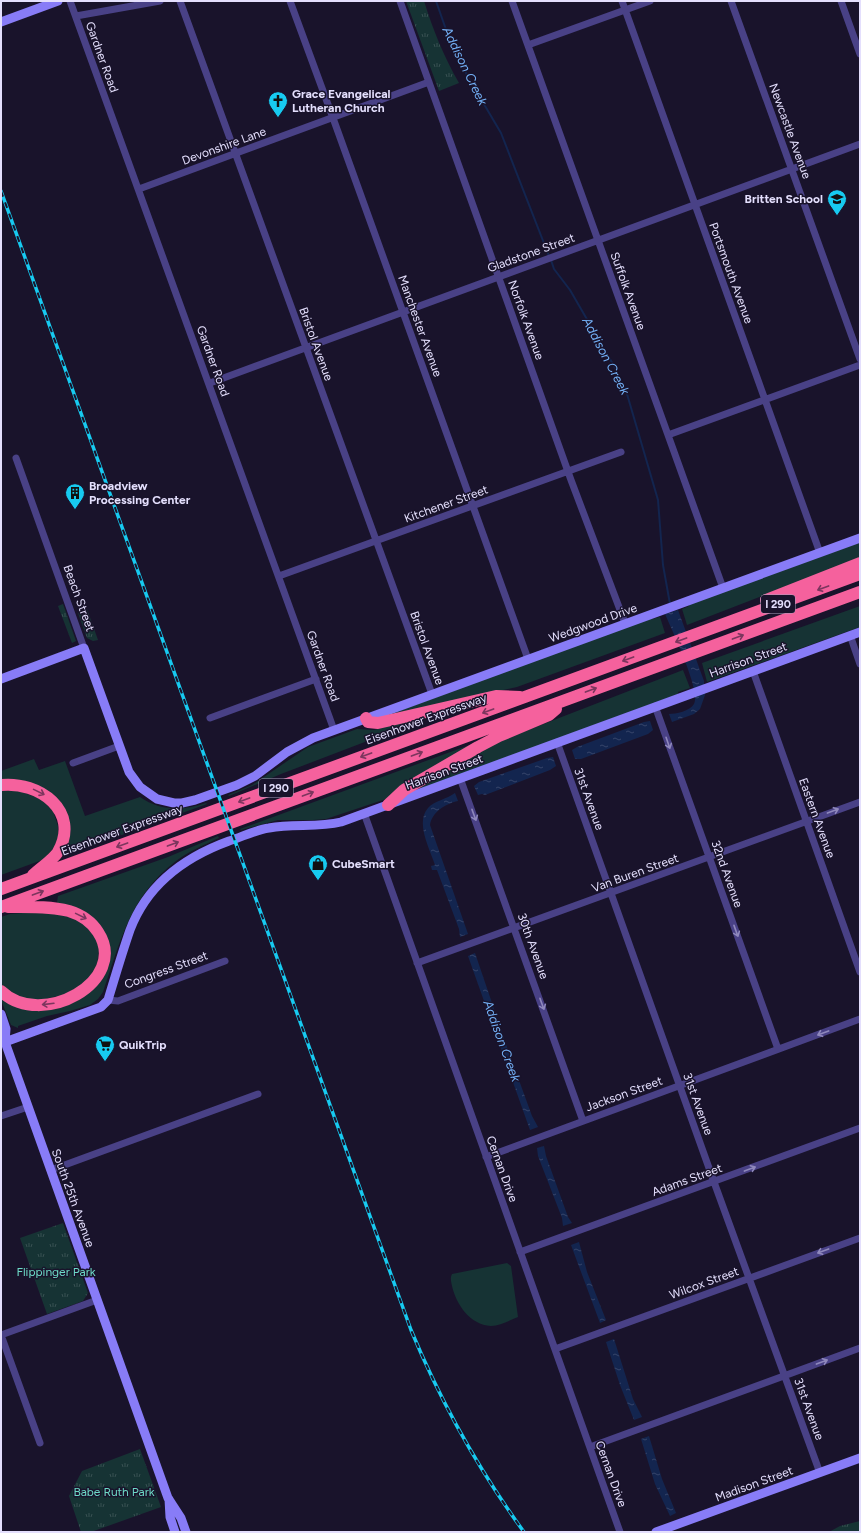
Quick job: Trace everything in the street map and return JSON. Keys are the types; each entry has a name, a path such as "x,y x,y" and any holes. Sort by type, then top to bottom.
{"highway":[{"path":"735,620 752,605 860,563"},
{"name":"Eisenhower Expressway","path":"1,889 860,574"},
{"name":"I 290","path":"1,907 860,592"},
{"path":"366,718 368,722 378,723 496,696 525,697"},
{"path":"388,805 404,790 449,763 499,736 549,715 576,696"},
{"path":"1,785 19,785 38,791 54,802 62,816 64,832 62,844 52,859 28,880"},
{"path":"1,907 55,908 82,916 89,921 99,934 104,951 104,961 98,975 87,987 67,999 51,1004 36,1006 24,1005 6,996 1,991"}],"street":[{"path":"1,22 58,1"},
{"name":"Gardner Road","path":"70,1 210,383 334,730"},
{"path":"76,16 160,1"},
{"name":"Bristol Avenue","path":"180,1 375,541 432,694"},
{"name":"Manchester Avenue","path":"290,1 528,659"},
{"name":"Norfolk Avenue","path":"400,1 568,471 625,623"},
{"name":"Suffolk Avenue","path":"512,1 722,588"},
{"name":"Portsmouth Avenue","path":"622,1 820,553"},
{"path":"528,45 650,1"},
{"name":"Newcastle Avenue","path":"731,1 860,359"},
{"path":"841,1 860,54"},
{"name":"Devonshire Lane","path":"139,189 430,82"},
{"name":"Gladstone Street","path":"210,383 860,144"},
{"path":"668,435 860,365"},
{"name":"Kitchener Street","path":"279,576 621,452"},
{"name":"Beach Street","path":"16,458 119,746 129,772 140,787 157,799 174,803 182,803 201,798 246,781 260,773 299,745 334,730"},
{"name":"Wedgwood Drive","path":"334,730 860,538"},
{"name":"Harrison Street","path":"108,1000 130,930 155,889 176,868 209,849 261,830 279,826 330,824 388,805 714,684 860,632"},
{"path":"850,635 860,664"},
{"path":"1,679 84,648"},
{"name":"Eastern Avenue","path":"753,671 860,972"},
{"path":"210,718 316,679"},
{"name":"32nd Avenue","path":"655,706 778,1049"},
{"name":"31st Avenue","path":"557,742 679,1086 820,1473"},
{"path":"73,763 119,746"},
{"name":"30th Avenue","path":"460,778 583,1121"},
{"name":"Van Buren Street","path":"417,963 860,802"},
{"name":"Cernan Drive","path":"364,813 620,1532"},
{"name":"Congress Street","path":"3,1040 101,1007 108,1000 118,1001 225,961"},
{"name":"South 25th Avenue","path":"1,1014 6,1029 3,1040 168,1498 181,1518 186,1532"},
{"name":"Jackson Street","path":"486,1157 860,1019"},
{"path":"50,1170 258,1094"},
{"path":"1,1116 28,1106"},
{"name":"Adams Street","path":"520,1252 860,1128"},
{"name":"Wilcox Street","path":"555,1349 860,1238"},
{"path":"40,1443 1,1335 97,1300"},
{"path":"590,1447 860,1348"},
{"name":"Madison Street","path":"656,1532 860,1458"},
{"name":"South 25th Avenue","path":"168,1498 170,1517 175,1532"}],"green space":[{"path":"406,1 424,1 439,43 459,83 439,91"},
{"path":"860,542 860,558 687,625 682,609 689,606 689,604"},
{"path":"63,604 76,641 72,643 58,606"},
{"path":"860,606 860,627 707,682 702,663"},
{"path":"87,609 98,640 93,641 87,638 78,613"},
{"path":"660,617 665,633 517,687 377,719 651,618"},
{"path":"683,670 690,688 678,692 678,694 410,793 484,747"},
{"path":"446,711 281,774 229,796 228,795 252,785 308,747 357,729 374,730"},
{"path":"475,743 386,799 326,819 278,820 241,830 240,829"},
{"path":"34,759 39,770 65,761 85,816 140,797 156,805 172,808 207,804 64,856 60,852 60,805 1,782 1,771"},
{"path":"1,791 19,791 41,799 53,811 58,826 58,837 55,846 45,859 1,875"},
{"path":"218,836 219,838 181,857 160,875 148,889 137,904 129,920 103,992 98,999 90,1005 47,1016 18,1026 18,1028 11,1025 1,1000 1,995 18,1006 90,990 107,942 59,905 57,902 58,896 168,857"},
{"path":"33,912 51,913 70,917 81,922 94,933 99,948 97,967 84,984 63,995 40,1000 20,998 1,987 1,917 10,914"},
{"name":"Flippinger Park","path":"63,1223 88,1293 83,1301 47,1314 20,1238"},
{"path":"507,1263 511,1266 518,1317 494,1326 483,1325 470,1318 457,1300 451,1283 452,1274"},
{"name":"Babe Ruth Park","path":"140,1449 161,1507 91,1532 81,1532 69,1496 82,1471"},
{"path":"860,1521 860,1532 829,1532 840,1526"}],"water":[{"path":"678,610 704,681 705,695 700,709 694,714 672,722 669,714 679,713 689,709 694,704 695,697 685,660 665,614"},
{"path":"650,721 653,730 648,734 581,759 575,759 572,750 577,747"},
{"path":"553,757 556,766 550,770 485,795 478,795 474,786 479,782"},
{"path":"455,793 458,801 444,806 436,812 430,825 468,934 460,937 459,929 437,870 432,870 431,866 435,865 423,828 424,814 428,808"},
{"path":"475,953 508,1050 532,1116 538,1127 530,1130 468,956"},
{"path":"544,1146 546,1156 568,1217 572,1223 563,1226 562,1218 538,1156 537,1148"},
{"path":"579,1242 587,1272 606,1320 600,1323 571,1245"},
{"path":"614,1339 633,1399 642,1417 634,1420 620,1385 606,1342"},
{"path":"649,1436 662,1479 676,1513 670,1516 655,1484 641,1439"}],"waterway":[{"name":"Addison Creek","path":"436,1 450,41 468,77 501,133 549,256"},
{"name":"Addison Creek","path":"551,260 554,269 570,290 614,366 627,394 658,500 663,565 670,604"}],"railway":[{"path":"1,191 411,1330 448,1409 491,1484 524,1532"}],"place":[{"name":"Grace Evangelical Lutheran Church","path":"278,118"},
{"name":"Britten School","path":"837,216"},
{"name":"Broadview Processing Center","path":"75,510"},
{"name":"CubeSmart","path":"318,881"},
{"name":"QuikTrip","path":"105,1062"}]}
